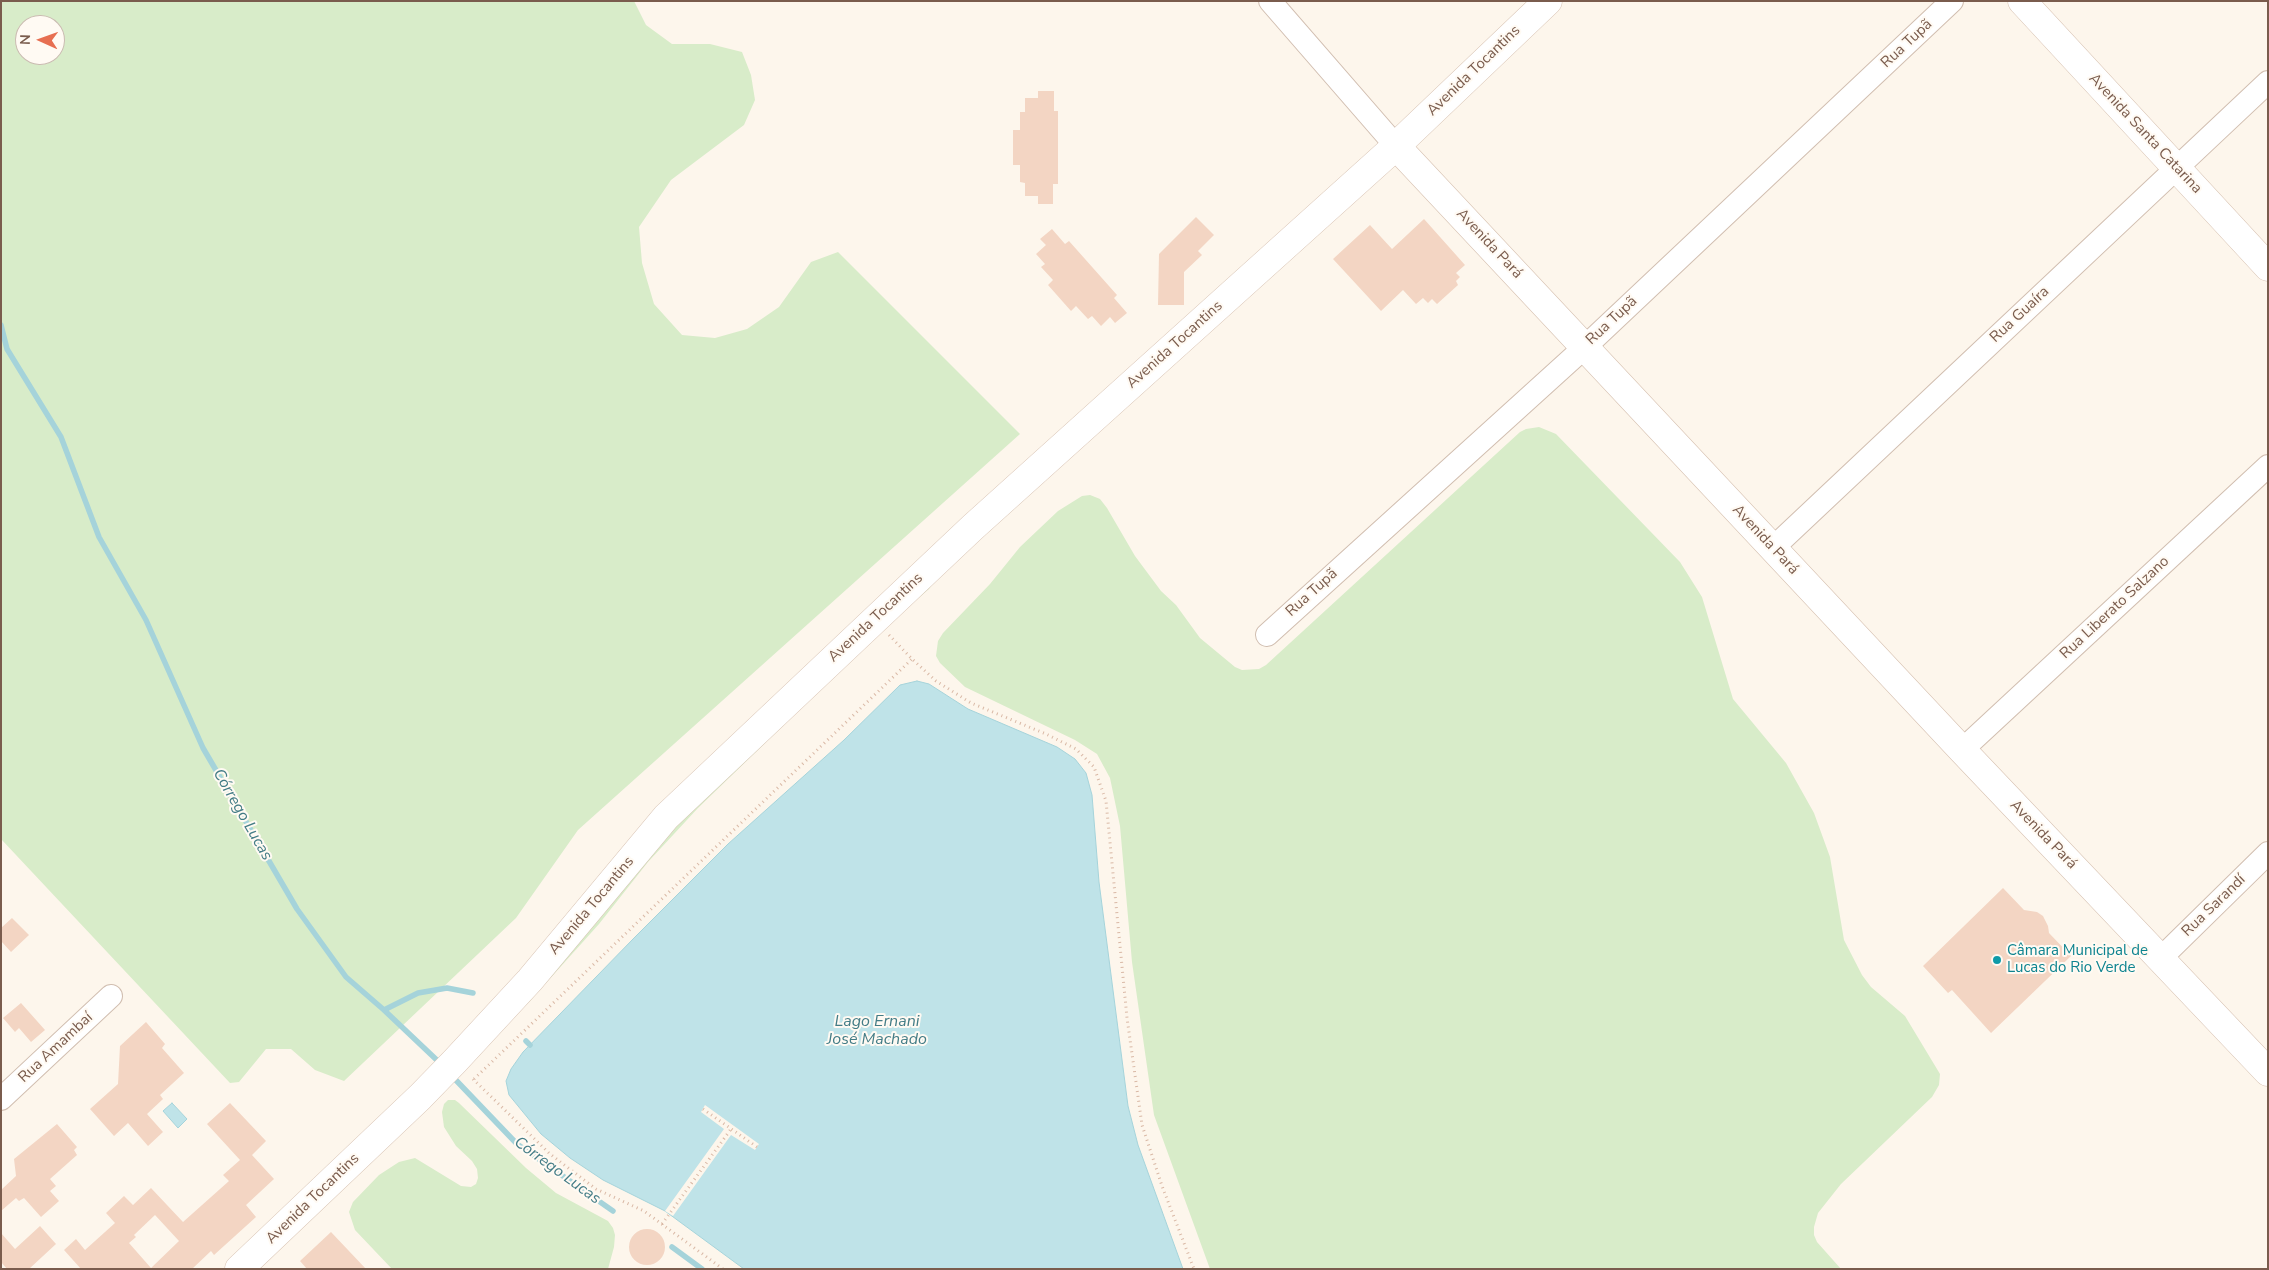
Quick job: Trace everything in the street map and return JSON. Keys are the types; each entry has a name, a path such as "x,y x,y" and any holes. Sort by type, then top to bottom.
{"street":[{"name":"Avenida Pará","path":"1270,1 1396,146 1586,346 1962,750 2268,1072"},
{"name":"Avenida Tocantins","path":"239,1269 420,1096 464,1070 530,980 666,817 973,526 1396,146 1548,1"},
{"name":"Rua Tupã","path":"1267,635 1586,346 1952,1"},
{"name":"Avenida Santa Catarina","path":"2022,1 2268,267"},
{"name":"Rua Guaíra","path":"1773,548 2268,82"},
{"name":"Rua Liberato Salzano","path":"1962,750 2268,466"},
{"name":"Rua Sarandí","path":"2161,958 2268,853"},
{"name":"Rua Amambaí","path":"1,1099 111,996"}],"path":[{"path":"873,620 936,681 972,703 1046,734 1076,749 1094,766 1106,801 1126,1008 1142,1125 1162,1186 1194,1269"},
{"path":"723,1269 644,1211 596,1189 550,1154 464,1070 912,659"},
{"path":"703,1109 757,1147"},
{"path":"662,1224 731,1129"}],"green space":[{"path":"1,1 634,1 646,25 672,44 710,44 742,52 751,75 755,100 744,125 671,180 639,227 642,263 654,304 682,335 715,338 747,329 779,307 811,262 838,252 1020,434 578,830 516,918 344,1081 315,1070 291,1049 266,1049 239,1082 230,1083 1,839"},
{"path":"1539,427 1556,434 1680,562 1702,597 1733,699 1786,763 1814,813 1830,857 1844,940 1862,975 1871,987 1905,1016 1940,1074 1939,1085 1932,1097 1841,1184 1818,1213 1814,1235 1817,1242 1841,1269 1210,1269 1154,1115 1132,962 1120,826 1110,778 1097,754 1075,740 965,687 940,663 936,656 938,641 943,633 990,584 1020,547 1058,511 1082,496 1090,495 1100,499 1107,508 1135,556 1161,591 1176,605 1200,638 1235,667 1242,670 1259,669 1266,665 1520,432"},
{"path":"945,567 929,589 886,626 698,808 648,862 599,924 528,1003 510,1015 694,805"},
{"path":"448,1100 455,1100 459,1103 526,1168 556,1193 608,1221 615,1235 608,1269 392,1269 355,1230 349,1212 353,1202 379,1175 399,1162 415,1158 461,1186 471,1187 476,1184 478,1178 477,1169 472,1161 456,1146 444,1127 442,1112 444,1104"}],"water":[{"name":"Lago Ernani José Machado","path":"917,681 929,684 968,709 1057,747 1075,759 1086,773 1092,795 1099,882 1128,1106 1138,1145 1183,1269 744,1269 665,1211 603,1180 570,1158 541,1134 509,1095 506,1081 511,1069 523,1052 633,939 728,844 844,740 900,685"},
{"path":"172,1103 187,1119 178,1128 163,1111"}],"pier":[{"path":"705,1105 759,1144 755,1150 731,1135 673,1216 665,1211 724,1129 701,1112"}],"building":[{"path":"1038,91 1054,91 1054,111 1058,111 1058,184 1053,184 1053,204 1038,204 1038,196 1025,196 1025,183 1020,182 1020,165 1013,165 1013,130 1020,130 1020,112 1025,112 1025,98 1038,98"},
{"path":"1196,217 1214,235 1198,251 1202,255 1184,272 1184,305 1158,305 1159,254"},
{"path":"1424,219 1465,265 1456,273 1460,277 1456,281 1458,285 1437,304 1432,299 1428,303 1423,298 1416,304 1403,290 1381,311 1333,259 1370,225 1392,249"},
{"path":"1052,229 1065,244 1069,241 1117,295 1114,298 1127,313 1115,323 1110,317 1101,326 1092,316 1088,319 1076,306 1071,311 1048,285 1053,280 1041,267 1045,264 1036,254 1046,245 1040,239"},
{"name":"Câmara Municipal de Lucas do Rio Verde","path":"2003,888 2024,910 2037,912 2043,916 2049,933 2071,956 1991,1033 1952,990 1948,993 1923,966"},
{"path":"12,918 29,935 11,952 1,941 1,928"},
{"path":"21,1003 45,1030 31,1042 19,1028 15,1032 3,1018"},
{"path":"146,1022 165,1044 162,1048 184,1073 160,1095 163,1099 147,1114 163,1132 148,1146 128,1123 114,1136 90,1109 118,1084 120,1046"},
{"path":"230,1103 266,1141 252,1155 274,1179 246,1205 256,1217 214,1255 211,1251 192,1269 81,1269 64,1250 76,1239 85,1250 115,1223 106,1213 124,1196 133,1205 151,1188 183,1222 229,1181 223,1175 240,1160 207,1124","holes":["155,1215 179,1241 151,1268 129,1243 136,1237 134,1235"]},
{"path":"57,1124 77,1147 74,1150 77,1155 50,1179 56,1186 50,1191 59,1201 41,1217 24,1198 19,1201 16,1198 1,1211 1,1190 16,1176 14,1159"},
{"path":"40,1226 56,1244 29,1269 7,1269 1,1262 1,1233 15,1249"},
{"path":"647,1229 654,1230 660,1234 664,1240 664,1254 660,1260 654,1264 647,1265 640,1264 634,1260 630,1254 629,1247 630,1240 634,1234 640,1230"},
{"path":"331,1232 366,1269 307,1269 300,1261"}],"waterway":[{"name":"Córrego Lucas","path":"1,325 7,349 61,437 99,537 146,620 203,748 297,909 346,977 441,1064"},
{"path":"384,1010 418,993 447,988 473,993"},
{"path":"526,1041 530,1045"},
{"name":"Córrego Lucas","path":"451,1075 517,1144 613,1211"},
{"path":"672,1247 702,1269"}],"place":[{"name":"Câmara Municipal de Lucas do Rio Verde","path":"1997,960"}]}
